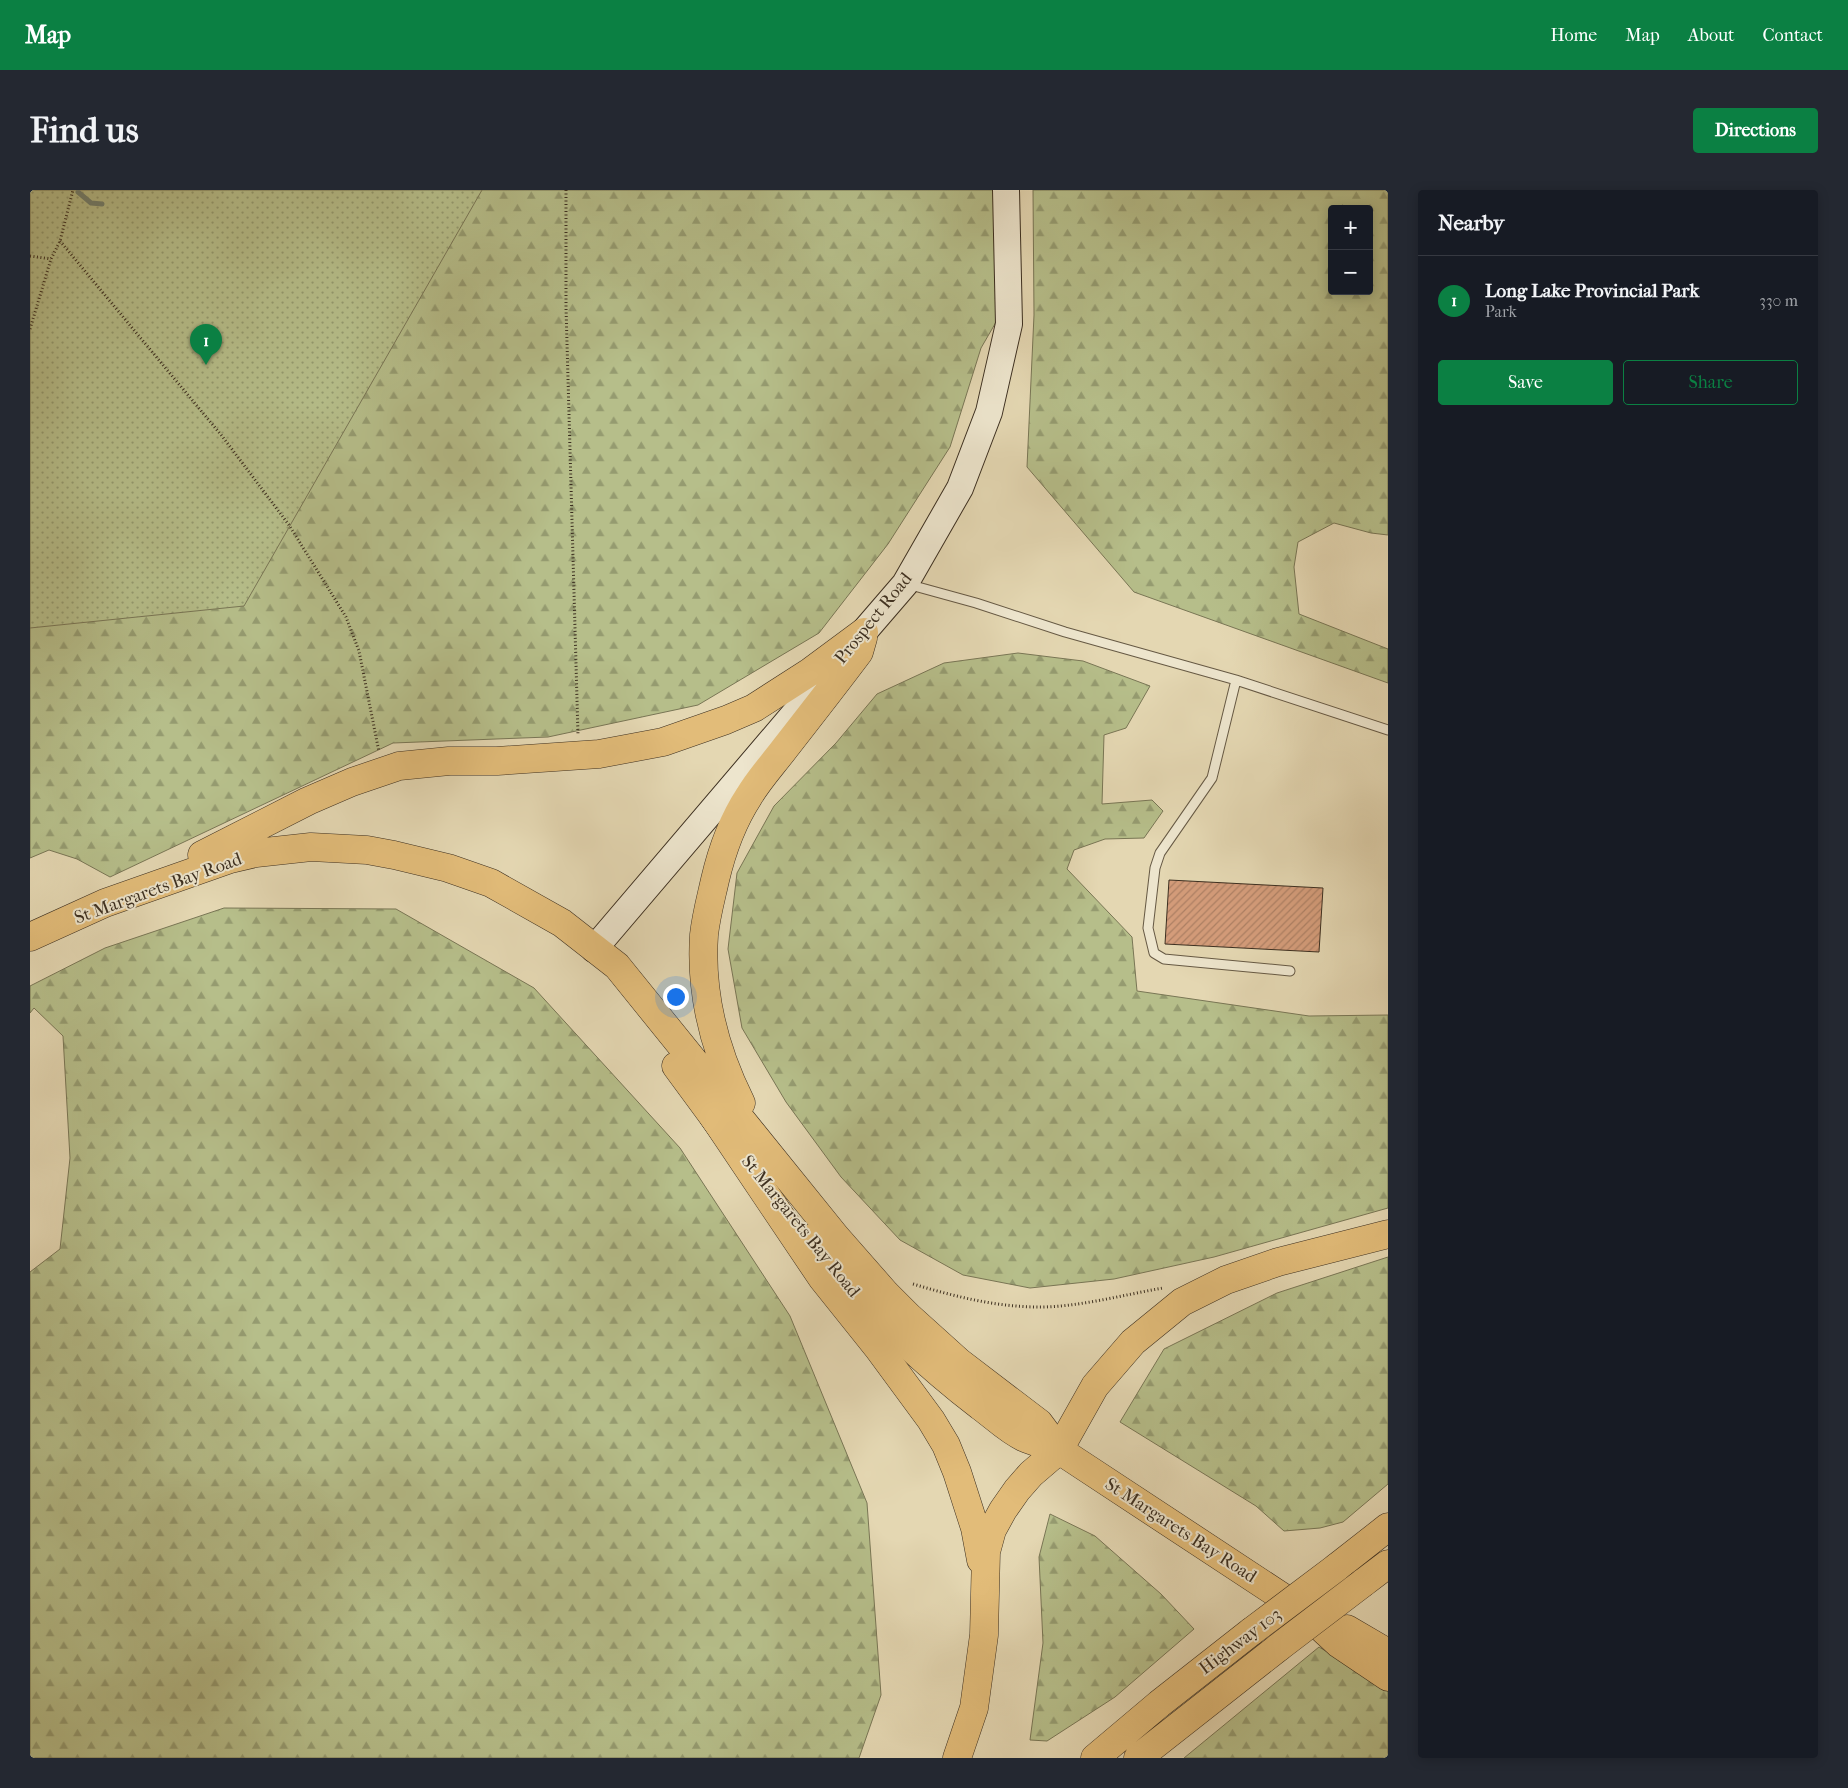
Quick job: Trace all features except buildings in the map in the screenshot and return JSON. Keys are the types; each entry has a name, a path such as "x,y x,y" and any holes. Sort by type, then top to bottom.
{"main road":[{"name":"Prospect Road","path":"594,948 905,584 960,488 989,412 1009,324 1006,190"},
{"path":"105,903 308,801 352,782 399,766 449,761 498,761 599,754 663,742 726,720 754,708 790,685 864,632"},
{"path":"773,1157 749,1120 740,1102 716,1042 704,980 704,936 707,917 722,854 749,795 859,652 864,632"},
{"name":"St Margarets Bay Road","path":"30,937 105,903 230,858 256,853 311,847 367,850 394,854 448,868 491,882 546,913 617,966 836,1237 886,1294 960,1362 1039,1423 1060,1450"},
{"name":"St Margarets Bay Road","path":"594,948 606,974 798,1227 835,1272 877,1317 937,1371 1022,1436 1060,1450 1302,1610 1339,1644 1388,1677"},
{"path":"713,1116 822,1278 878,1348 931,1420 946,1445 958,1472 967,1500 977,1537 986,1586"},
{"path":"957,1758 974,1708 984,1635 986,1552 997,1520 1017,1490 1031,1474 1060,1450 1095,1386 1133,1342 1182,1302 1226,1280 1278,1262 1388,1234"},
{"name":"Highway 103","path":"1094,1758 1252,1631 1388,1527"},
{"name":"Highway 103","path":"1138,1758 1388,1564"},
{"name":"St Margarets Bay Road","path":"1302,1610 1353,1632 1388,1653"}],"lane":[{"path":"905,584 976,603 1065,632 1236,680 1388,730"},
{"path":"1236,680 1212,778 1160,853 1155,868 1148,928 1154,953 1164,960 1290,971"}],"path":[{"path":"30,329 51,259 60,241 73,190"},
{"path":"566,190 566,307 578,755"},
{"path":"60,241 222,436 289,524 324,580 346,617 359,651 383,772"},
{"path":"30,256 51,259"},
{"path":"913,1284 959,1298 1000,1305 1035,1308 1072,1304 1163,1288"}],"green space":[{"path":"30,190 996,190 1010,298 981,348 950,447 888,544 819,633 698,705 548,737 393,743 110,877 77,859 49,850 30,858"},
{"path":"30,190 482,190 244,606 30,628"},
{"path":"1033,190 1388,190 1388,535 1371,533 1334,523 1298,542 1294,567 1299,614 1388,649 1388,683 1134,592 1027,467 1034,315"},
{"path":"1018,653 1083,661 1150,686 1126,728 1104,735 1102,804 1152,800 1163,811 1144,838 1105,839 1074,850 1067,869 1132,937 1137,991 1309,1016 1388,1015 1388,1208 1214,1257 1114,1279 1030,1288 963,1275 900,1240 841,1177 786,1102 742,1028 728,949 737,873 774,806 836,743 877,694 944,663"},
{"path":"224,908 396,909 534,988 680,1148 790,1316 867,1503 881,1695 859,1758 30,1758 30,1272 60,1249 70,1158 63,1036 34,1008 30,1013 30,986 105,948"},
{"path":"1388,1257 1388,1484 1343,1522 1320,1528 1284,1531 1256,1506 1120,1422 1164,1349 1277,1293"},
{"path":"1050,1514 1095,1536 1161,1594 1194,1629 1115,1697 1047,1741 1030,1740 1043,1643 1039,1557"},
{"path":"1319,1647 1388,1688 1388,1758 1184,1758"}],"waterway":[{"path":"78,192 91,203 102,204"}],"place":[{"name":"Long Lake Provincial Park","path":"206,365"}]}
